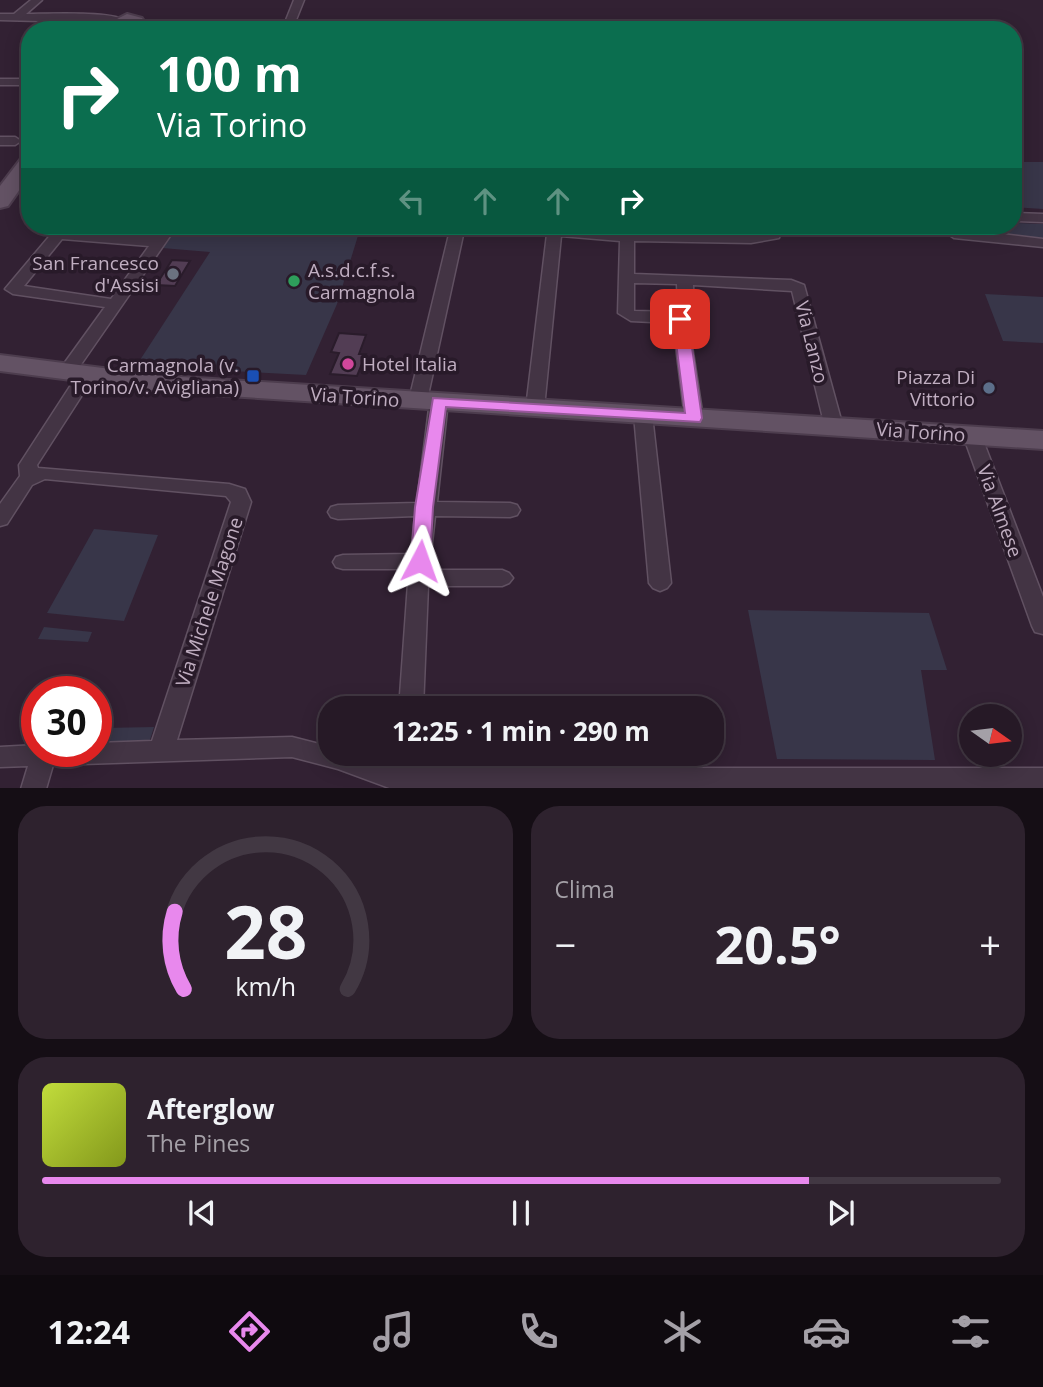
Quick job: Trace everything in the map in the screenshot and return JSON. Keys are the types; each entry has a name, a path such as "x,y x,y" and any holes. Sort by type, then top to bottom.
{"main road":[{"path":"4,190 21,170"},
{"name":"Via Torino","path":"0,363 166,384 1043,440"},
{"name":"Via Torino","path":"0,373 66,373"}],"street":[{"path":"17,18 37,0"},
{"path":"290,21 299,0"},
{"path":"0,17 126,21"},
{"path":"0,82 21,82"},
{"path":"0,141 15,141"},
{"path":"1022,217 1043,218"},
{"path":"58,235 13,289 115,304"},
{"path":"102,235 159,242"},
{"path":"0,519 21,485 30,477 28,465 66,373 164,235"},
{"path":"412,696 429,401 457,235"},
{"path":"536,408 554,235"},
{"path":"598,235 677,235"},
{"path":"964,235 1043,243"},
{"path":"627,237 626,313 631,316 680,319"},
{"path":"627,278 685,280 685,313 680,319 694,418"},
{"name":"Via Lanzo","path":"685,280 791,285 799,288 834,427"},
{"path":"643,415 660,583"},
{"name":"Via Almese","path":"972,435 1043,626"},
{"name":"Via Michele Magone","path":"30,477 51,474 229,490 238,494 241,502 161,751"},
{"path":"338,512 510,510"},
{"path":"343,562 502,578"},
{"path":"112,753 292,747 339,759 410,784 1043,779"},
{"path":"0,757 21,757"},
{"path":"410,766 410,784"},
{"path":"33,788 40,767"}],"shaded area":[{"path":"1022,162 1043,162 1043,209 1022,208"},
{"path":"1022,223 1043,224 1043,239 992,235 1022,235"},
{"name":"A.s.d.c.f.s. Carmagnola","path":"171,235 358,235 337,304 306,375 193,369 140,360 210,252 162,248"},
{"path":"985,294 1043,297 1043,343 1003,341"},
{"path":"94,529 158,535 124,621 47,613"},
{"path":"748,610 929,613 947,670 921,670 935,760 777,759"},
{"path":"44,627 92,632 88,642 38,639"},
{"path":"154,727 149,743 112,744 112,728"}],"building":[{"name":"San Francesco d'Assisi","path":"172,260 190,261 175,286 156,285"},
{"name":"Hotel Italia","path":"339,333 366,335 359,354 366,354 357,376 330,374 339,353 331,352"}],"place":[{"name":"San Francesco d'Assisi","path":"173,274"},
{"name":"A.s.d.c.f.s. Carmagnola","path":"294,281"},
{"name":"Hotel Italia","path":"348,364"},
{"name":"Carmagnola (v. Torino/v. Avigliana)","path":"253,376"},
{"name":"Piazza Di Vittorio","path":"989,388"}],"route":[{"path":"420,561 424,507 439,401 694,418 680,319"}]}
